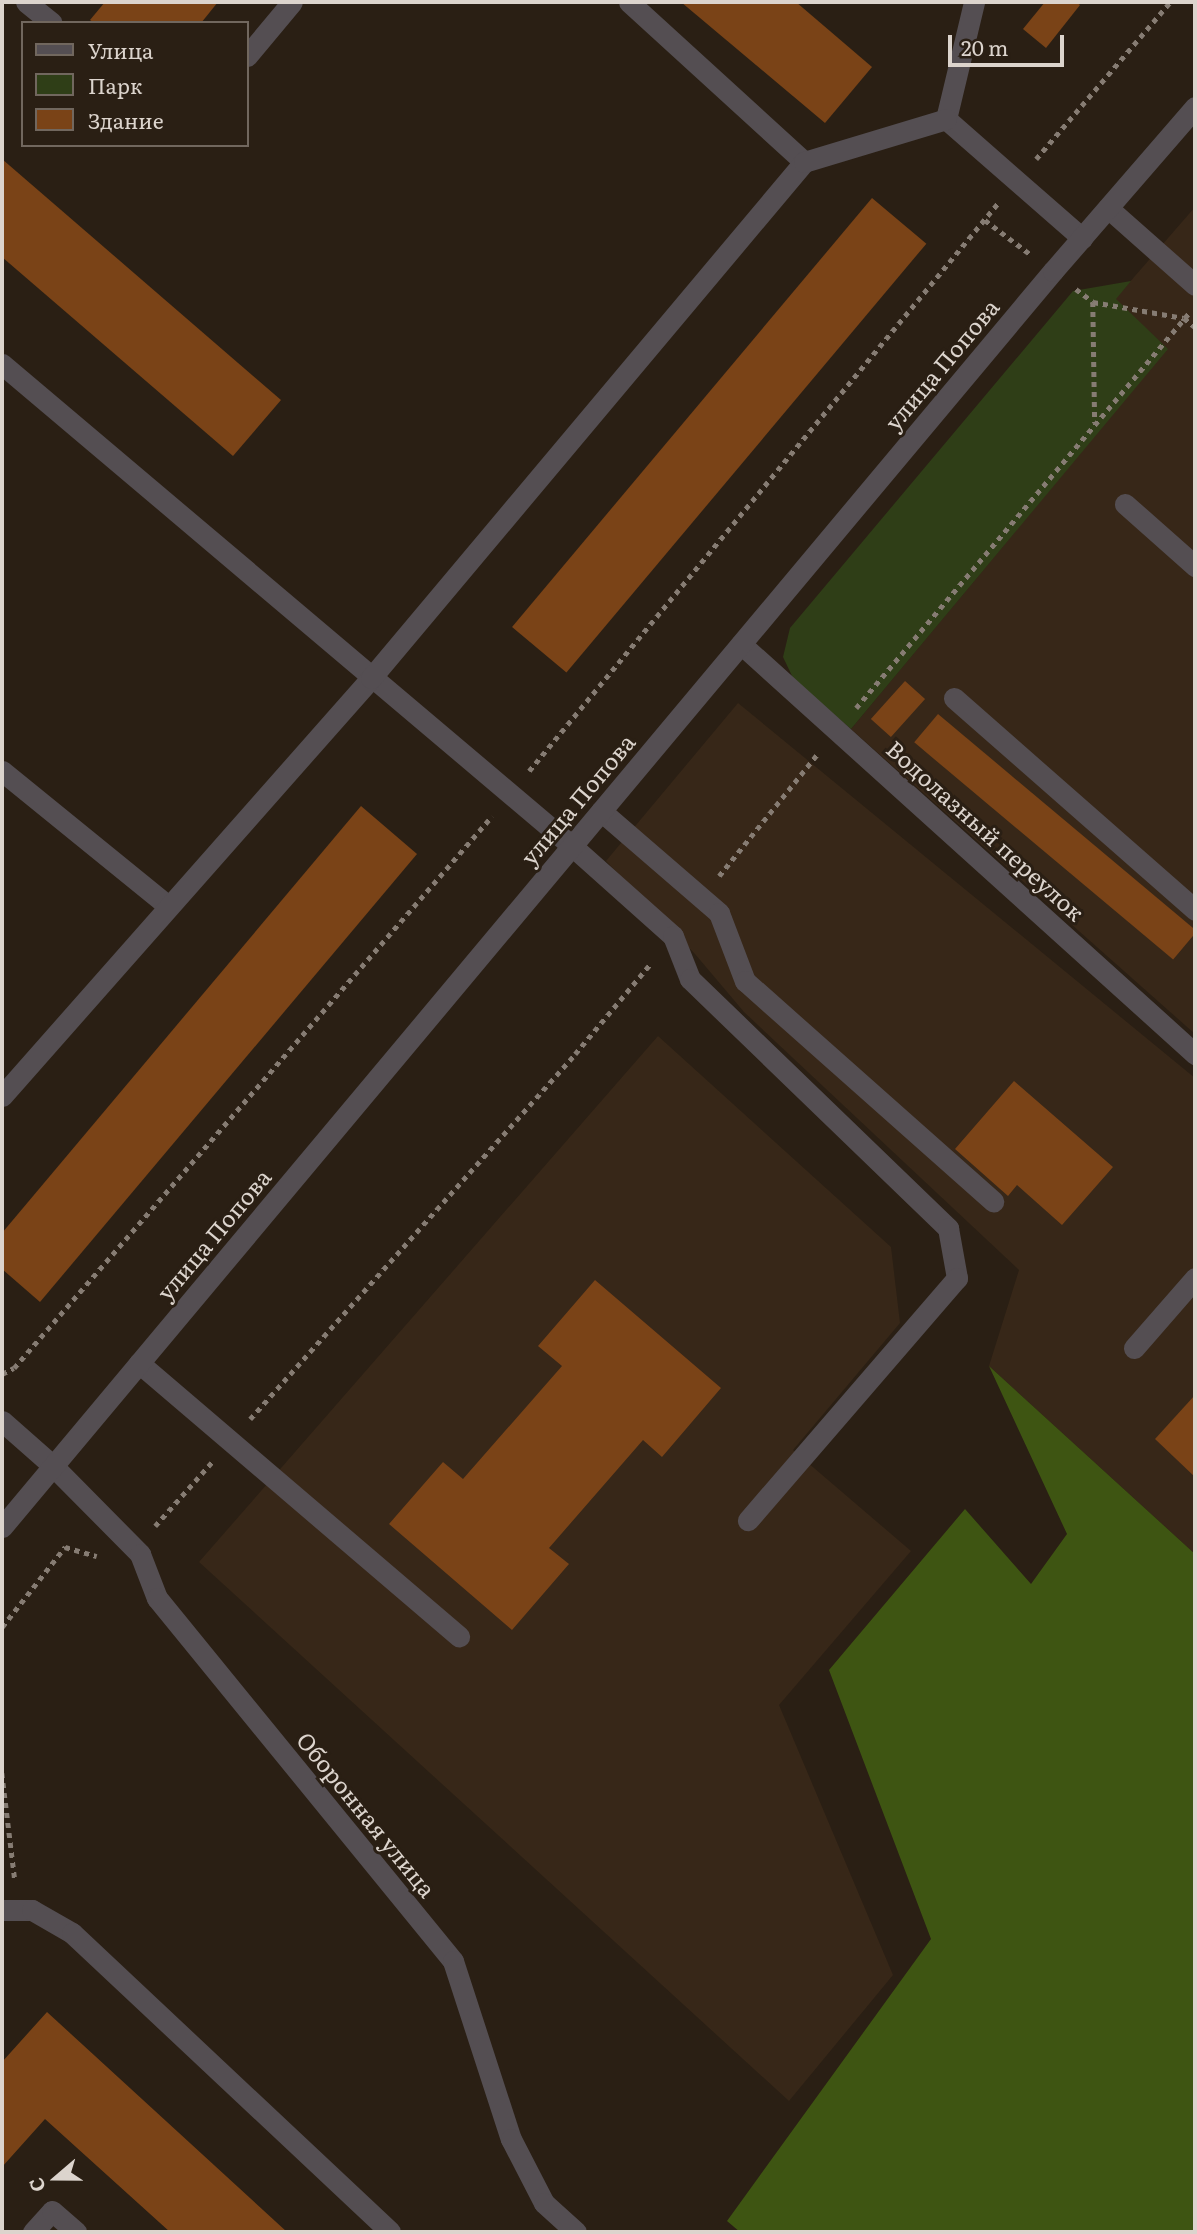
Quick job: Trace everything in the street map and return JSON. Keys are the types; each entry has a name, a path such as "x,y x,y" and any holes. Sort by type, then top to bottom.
{"street":[{"path":"26,2 50,21"},
{"path":"248,56 292,2"},
{"path":"629,2 804,162"},
{"path":"946,118 974,2"},
{"name":"улица Попова","path":"2,1527 1082,238 1195,107"},
{"path":"2,1096 370,678 804,162 946,118"},
{"path":"946,118 1082,238"},
{"path":"1108,208 1195,285"},
{"path":"2,364 370,678 572,846 673,936 690,979 948,1228 957,1278 748,1520"},
{"path":"1125,504 1195,566"},
{"name":"Водолазный переулок","path":"741,645 1195,1054"},
{"path":"954,698 1195,910"},
{"path":"2,771 169,906"},
{"path":"601,811 719,913 745,981 993,1201"},
{"path":"1134,1348 1195,1278"},
{"path":"139,1363 459,1636"},
{"name":"Оборонная улица","path":"2,1421 53,1466 135,1549 157,1598 453,1961 511,2139 544,2203 576,2232"},
{"path":"10,1910 33,1910 72,1933 390,2232"},
{"path":"33,2232 52,2211 76,2232"}],"path":[{"path":"2,1374 14,1368 23,1358 510,794 1016,182 1170,2"},
{"path":"1093,302 1095,424"},
{"path":"702,898 736,852 1195,305"},
{"path":"1184,318 1195,327"},
{"path":"2,1627 65,1547 123,1563 575,1054 673,936"},
{"path":"2,1773 10,1910"}],"shaded area":[{"path":"1195,207 1195,1034 851,729 1167,349 1115,299"},
{"path":"738,703 1195,1078 1195,1554 989,1366 1019,1270 744,1012 695,954 606,861"},
{"path":"658,1036 891,1247 900,1323 793,1450 911,1551 779,1705 893,1975 789,2101 199,1562"}],"green space":[{"path":"1131,281 1116,299 1168,349 851,729 794,680 783,657 790,628 1073,291"},
{"path":"989,1366 1195,1554 1195,2232 740,2232 727,2221 931,1939 829,1670 965,1509 1031,1584 1067,1534"}],"building":[{"path":"105,2 218,2 203,21 90,20"},
{"path":"681,2 796,2 872,67 825,123"},
{"path":"1045,2 1076,2 1080,5 1046,48 1023,29"},
{"path":"2,159 281,400 233,456 2,257"},
{"path":"872,198 926,244 566,673 512,627"},
{"path":"905,681 925,699 891,737 871,719"},
{"path":"938,714 1195,930 1195,934 1173,960 914,742"},
{"path":"361,806 417,854 40,1302 2,1269 2,1233"},
{"path":"1014,1081 1113,1167 1062,1225 1017,1185 1008,1196 955,1149"},
{"path":"595,1280 721,1388 662,1457 643,1440 549,1548 569,1564 512,1630 389,1524 443,1462 463,1479 562,1366 538,1346"},
{"path":"1195,1395 1195,1477 1155,1439"},
{"path":"47,2012 287,2232 170,2232 45,2119 2,2167 2,2062"}]}
